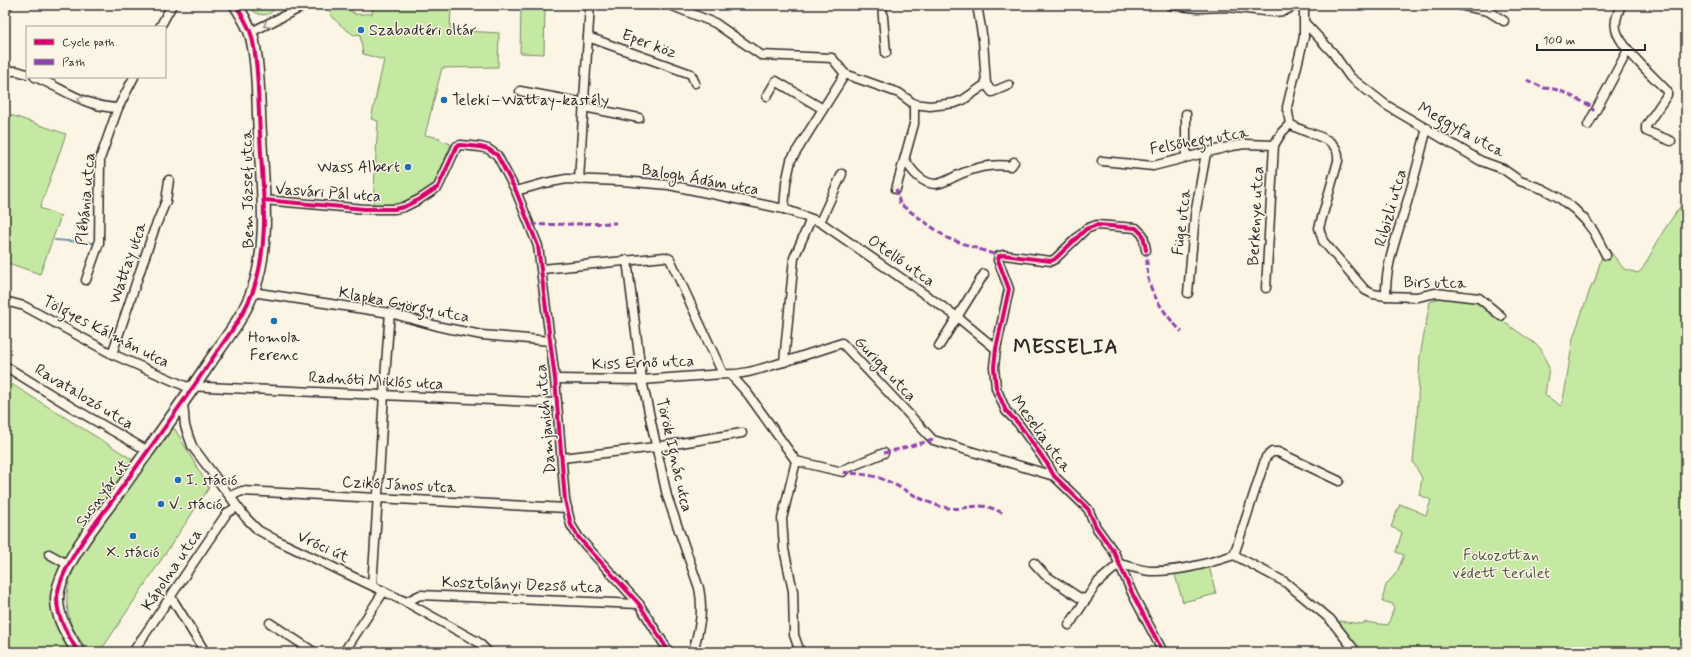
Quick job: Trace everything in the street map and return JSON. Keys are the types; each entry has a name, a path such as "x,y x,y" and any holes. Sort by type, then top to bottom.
{"street":[{"path":"5,10 8,5"},
{"path":"161,26 172,5"},
{"name":"Bem József utca","path":"183,402 228,337 252,292 260,268 263,243 264,200 256,75 250,32 236,5"},
{"path":"250,32 306,5"},
{"path":"579,180 585,105 590,5"},
{"path":"670,5 715,23 761,55 832,58 845,74 899,93 914,104 930,106 955,103 963,100 986,84"},
{"path":"882,5 886,53"},
{"path":"977,5 983,40 986,84 992,92 1009,85"},
{"path":"1170,5 1198,8 1227,7 1274,12 1284,11 1294,6 1304,6 1304,37 1287,107 1290,124 1282,132 1274,145"},
{"path":"1459,5 1488,11 1504,21"},
{"path":"1621,5 1615,22 1619,37 1628,50 1667,91 1666,95 1646,126 1646,131 1671,141"},
{"name":"Meggyfa utca","path":"1304,23 1333,53 1350,77 1386,105 1481,161 1503,169 1520,181 1558,197 1574,209 1585,220 1601,244 1606,255"},
{"name":"Eper köz","path":"588,37 691,74 694,83"},
{"path":"1588,124 1628,50"},
{"path":"5,71 17,71 26,74"},
{"path":"784,210 786,183 791,160 845,74"},
{"path":"37,78 83,101 96,105 118,108"},
{"name":"Plébánia utca","path":"86,280 99,243 100,159 118,108 133,78"},
{"path":"767,96 776,81 823,109"},
{"path":"520,91 639,118"},
{"path":"896,189 914,124 914,104"},
{"path":"1186,114 1186,157"},
{"name":"Birs utca","path":"1290,124 1329,141 1337,148 1339,154 1338,161 1319,228 1323,241 1366,290 1373,294 1386,296 1417,297 1436,293 1479,298 1501,316"},
{"name":"Ribizli utca","path":"1386,296 1390,258 1416,173 1427,128"},
{"name":"Felsőhegy utca","path":"1102,161 1153,166 1232,146 1245,144 1274,145"},
{"name":"Vasvári Pál utca","path":"264,200 364,210 396,209 416,202 438,186 454,149 458,145 472,145 488,149 494,152 499,158"},
{"name":"Berkenye utca","path":"1266,288 1274,145"},
{"name":"Füge utca","path":"1188,294 1195,215 1206,153"},
{"name":"Damjanich utca","path":"499,158 516,191 538,246 558,403 567,508 571,525 579,538 639,604 669,652"},
{"path":"905,160 914,175 936,184 984,166 997,164 1010,166 1014,162"},
{"path":"820,222 842,174"},
{"name":"Wattay utca","path":"112,354 154,230 166,201 169,180"},
{"name":"Balogh Ádám utca","path":"516,191 556,181 622,181 670,185 784,210"},
{"name":"Otelló utca","path":"784,210 820,222 956,316 996,349"},
{"path":"784,362 794,258 812,219"},
{"name":"Meselia utca","path":"1146,250 1143,235 1136,228 1097,225 1086,230 1055,259 1051,260 1004,255 999,256 998,260 1010,289 996,349 994,367 996,388 1006,411 1018,422 1054,476 1088,509 1096,527 1110,546 1120,564 1133,595 1163,652"},
{"path":"542,268 665,257 670,259 727,374 748,394 796,460 843,472 845,469 884,453"},
{"name":"Török Ignác utca","path":"627,260 642,380 656,446 667,496 699,588 702,602 702,615 693,652"},
{"path":"939,346 956,316 984,274"},
{"name":"Klapka György utca","path":"252,292 390,313 441,327 482,335 551,341"},
{"name":"Tölgyes Kálmán utca","path":"5,301 24,306 112,354 185,386 194,386"},
{"path":"372,585 383,396 390,313"},
{"name":"Guriga utca","path":"784,362 842,343 933,440 1054,476"},
{"name":"Kiss Ernő utca","path":"555,379 642,380 727,374 756,370 784,362"},
{"name":"Ravatalozó utca","path":"5,366 73,408 148,451"},
{"name":"Radnóti Miklós utca","path":"194,386 558,403"},
{"name":"Susnyár út","path":"78,652 64,626 57,600 60,585 87,534 183,402"},
{"name":"Vróci út","path":"183,402 185,426 192,446 237,507 246,518 264,534 406,602 478,642 488,652"},
{"path":"170,419 185,426"},
{"path":"562,458 742,433"},
{"path":"1234,555 1266,457 1272,452 1278,452 1339,481"},
{"path":"796,460 782,519 784,548 793,591 794,635 800,652"},
{"name":"Czikó János utca","path":"230,496 242,491 567,508"},
{"name":"Kápolna utca","path":"133,652 227,513 237,507"},
{"path":"49,554 69,566"},
{"path":"1069,625 1097,583 1120,564 1149,571 1159,571 1211,562 1234,555 1285,582 1330,619 1356,652"},
{"path":"1034,563 1045,574 1080,598 1086,599"},
{"path":"344,652 384,591"},
{"name":"Kosztolányi Dezső utca","path":"406,602 420,595 639,604"},
{"path":"171,597 205,652"},
{"path":"270,623 314,652"}],"green space":[{"path":"247,5 278,5 271,13 263,15 255,12"},
{"path":"327,5 336,5 336,8 351,10 354,14 372,14 373,5 432,5 451,9 450,30 499,33 498,67 442,68 425,135 440,138 439,140 451,144 435,183 420,195 403,203 392,205 373,205 378,121 371,119 384,60 363,54 360,34 354,35 341,26 334,19"},
{"path":"521,5 545,6 544,54 520,53"},
{"path":"5,113 66,134 40,208 61,216 40,274 5,262"},
{"name":"Fokozottan védett terület","path":"1686,198 1686,652 1351,652 1354,645 1339,621 1388,625 1394,608 1393,604 1382,601 1386,585 1397,572 1404,555 1396,552 1402,532 1391,527 1400,504 1426,515 1431,500 1419,495 1422,478 1413,462 1417,420 1420,356 1430,302 1439,298 1472,300 1533,342 1541,349 1549,368 1545,395 1561,406 1573,338 1592,284 1594,284 1605,245 1624,269 1638,273 1643,268 1664,230"},
{"path":"5,380 135,461 62,562 53,601 61,635 72,652 5,652"},
{"path":"173,429 175,429 209,488 100,652 89,652 76,633 69,618 68,612 67,595 70,578 76,562 95,531"},
{"path":"1209,566 1216,594 1183,602 1174,572"}],"waterway":[{"path":"55,240 94,243"}],"marked path":[{"path":"1527,80 1544,88 1563,92 1589,105 1594,111"},
{"path":"896,189 900,204 947,238 999,256"},
{"path":"531,225 616,223"},
{"path":"1146,250 1148,278 1153,292 1166,314 1182,332"},
{"path":"884,453 933,440"},
{"path":"843,472 878,477 936,505 952,508 979,506 993,509 1002,513"}],"cycle path":[{"path":"78,652 64,627 59,613 57,599 59,587 64,574 89,532 174,415 233,329 249,301 259,272 264,233 264,213 256,57 251,34 236,5"},
{"path":"264,200 365,209 395,209 404,207 420,199 438,187 457,146 480,147 488,149 497,155 516,191 538,246 555,379 565,500 571,525 579,538 639,604 669,652"},
{"path":"1146,250 1143,235 1136,228 1097,225 1086,229 1055,259 1051,261 1004,255 999,256 998,260 1009,289 996,349 994,367 996,388 1006,411 1018,423 1048,465 1054,476 1088,509 1096,527 1114,552 1133,595 1163,652"}],"place":[{"name":"Szabadtéri oltár","path":"361,30"},
{"name":"Teleki–Wattay-kastély","path":"444,100"},
{"name":"Wass Albert","path":"408,167"},
{"name":"Homola Ferenc","path":"274,321"},
{"name":"I. stáció","path":"178,480"},
{"name":"V. stáció","path":"161,504"},
{"name":"X. stáció","path":"133,536"}],"district":[{"name":"MESSELIA","path":"1066,347"}]}
